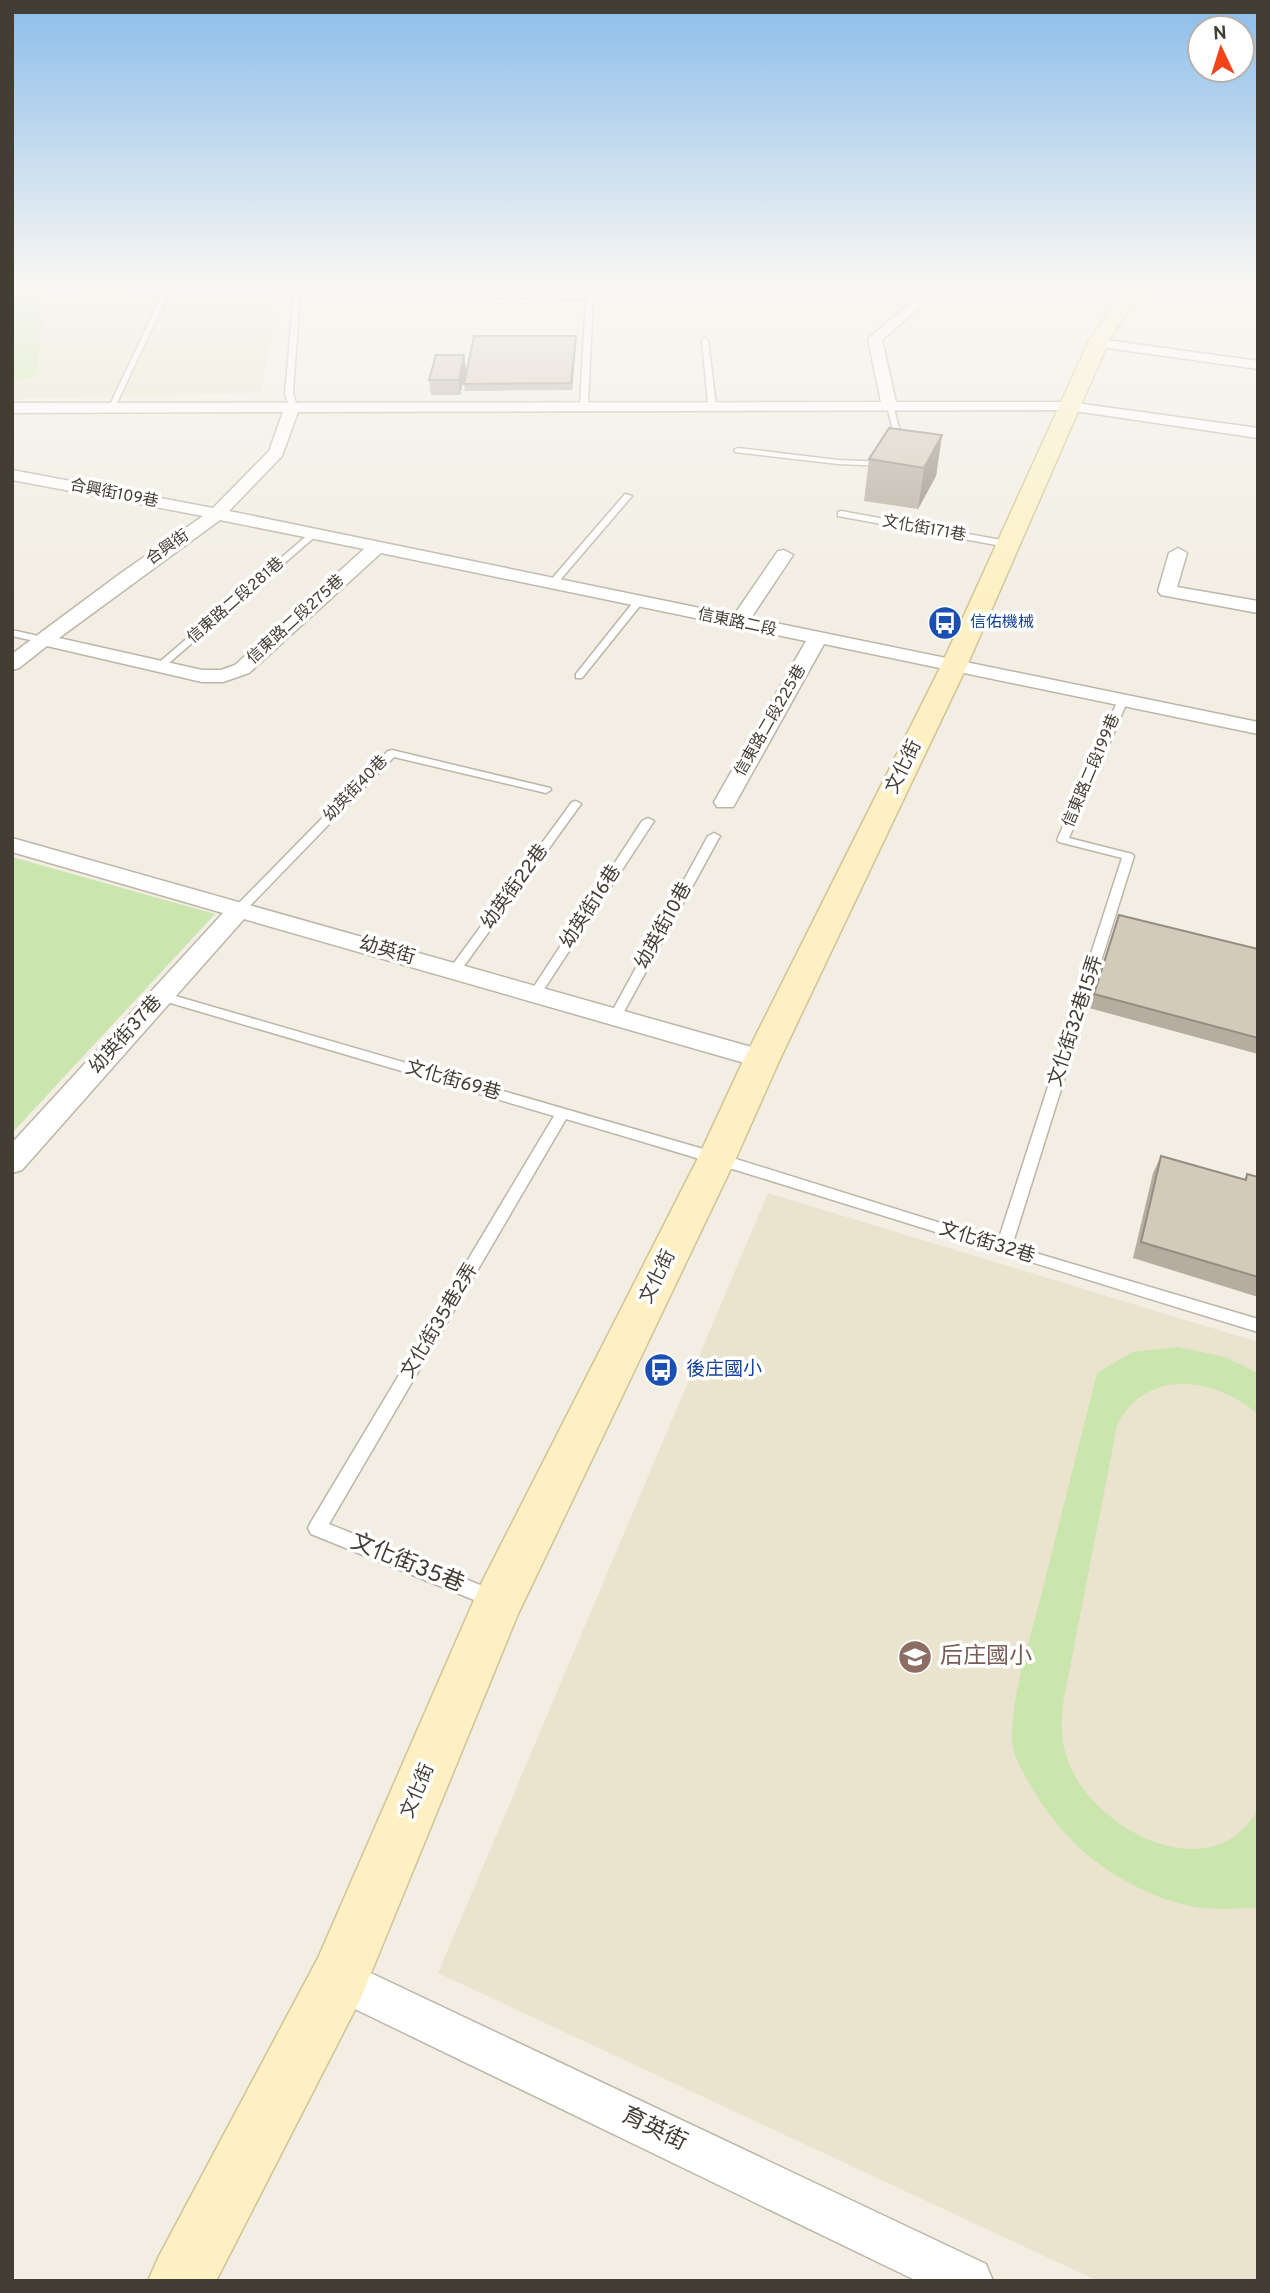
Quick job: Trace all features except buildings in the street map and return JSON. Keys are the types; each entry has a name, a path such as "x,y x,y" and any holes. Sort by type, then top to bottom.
{"street":[{"path":"886,389 889,405"},
{"name":"文化街","path":"181,2281 339,1979 498,1601 717,1158 762,1059 953,668 1076,389"},
{"name":"合興街","path":"12,664 127,577 217,514 276,453 293,406"},
{"path":"12,408 1068,406 1258,433"},
{"name":"合興街109巷","path":"12,475 217,514"},
{"name":"信東路二段","path":"217,514 953,668 1258,728"},
{"name":"信東路二段275巷","path":"44,640 202,676 223,676 242,669 376,548"},
{"path":"1178,553 1167,591 1258,607"},
{"path":"738,623 784,555"},
{"name":"信東路二段225巷","path":"724,802 817,639"},
{"name":"幼英街","path":"12,845 762,1059"},
{"name":"幼英街37巷","path":"12,1162 240,909"},
{"name":"育英街","path":"339,1979 969,2281"}],"lane":[{"path":"111,407 120,389"},
{"path":"289,389 293,406"},
{"path":"584,405 585,389"},
{"path":"710,389 712,405"},
{"path":"889,405 903,453"},
{"path":"738,450 838,462 893,464"},
{"path":"552,584 628,496"},
{"name":"文化街171巷","path":"841,514 1007,544"},
{"name":"信東路二段281巷","path":"159,667 313,534"},
{"path":"579,676 638,602"},
{"path":"12,633 44,640"},
{"name":"信東路二段199巷","path":"1063,840 1122,702"},
{"name":"幼英街40巷","path":"240,909 392,753 546,790"},
{"name":"幼英街22巷","path":"455,970 576,804"},
{"name":"幼英街16巷","path":"535,993 648,821"},
{"name":"幼英街10巷","path":"615,1017 713,836"},
{"name":"文化街32巷15弄","path":"1003,1249 1128,856 1063,840"},
{"name":"文化街69巷","path":"161,996 717,1158"},
{"name":"文化街35巷2弄","path":"317,1528 563,1113"},
{"name":"文化街32巷","path":"717,1158 1258,1326"},
{"name":"文化街35巷","path":"317,1528 498,1601"}],"shaded area":[{"path":"12,389 262,389 261,393 12,399"},
{"name":"后庄國小","path":"768,1193 1258,1342 1258,2281 1098,2281 438,1973"}],"green space":[{"path":"12,857 215,914 12,1133"},
{"path":"1178,1347 1225,1357 1258,1373 1258,1414 1241,1401 1222,1392 1182,1384 1145,1394 1129,1407 1117,1426 1063,1702 1063,1739 1070,1766 1084,1790 1105,1812 1131,1831 1159,1843 1187,1849 1215,1846 1239,1833 1258,1808 1258,1906 1253,1908 1190,1906 1143,1890 1101,1865 1064,1832 1049,1813 1024,1775 1012,1740 1022,1669 1097,1373 1132,1352"}],"place":[{"name":"信佑機械","path":"945,623"},
{"name":"後庄國小","path":"661,1370"},
{"name":"后庄國小","path":"915,1657"}]}
